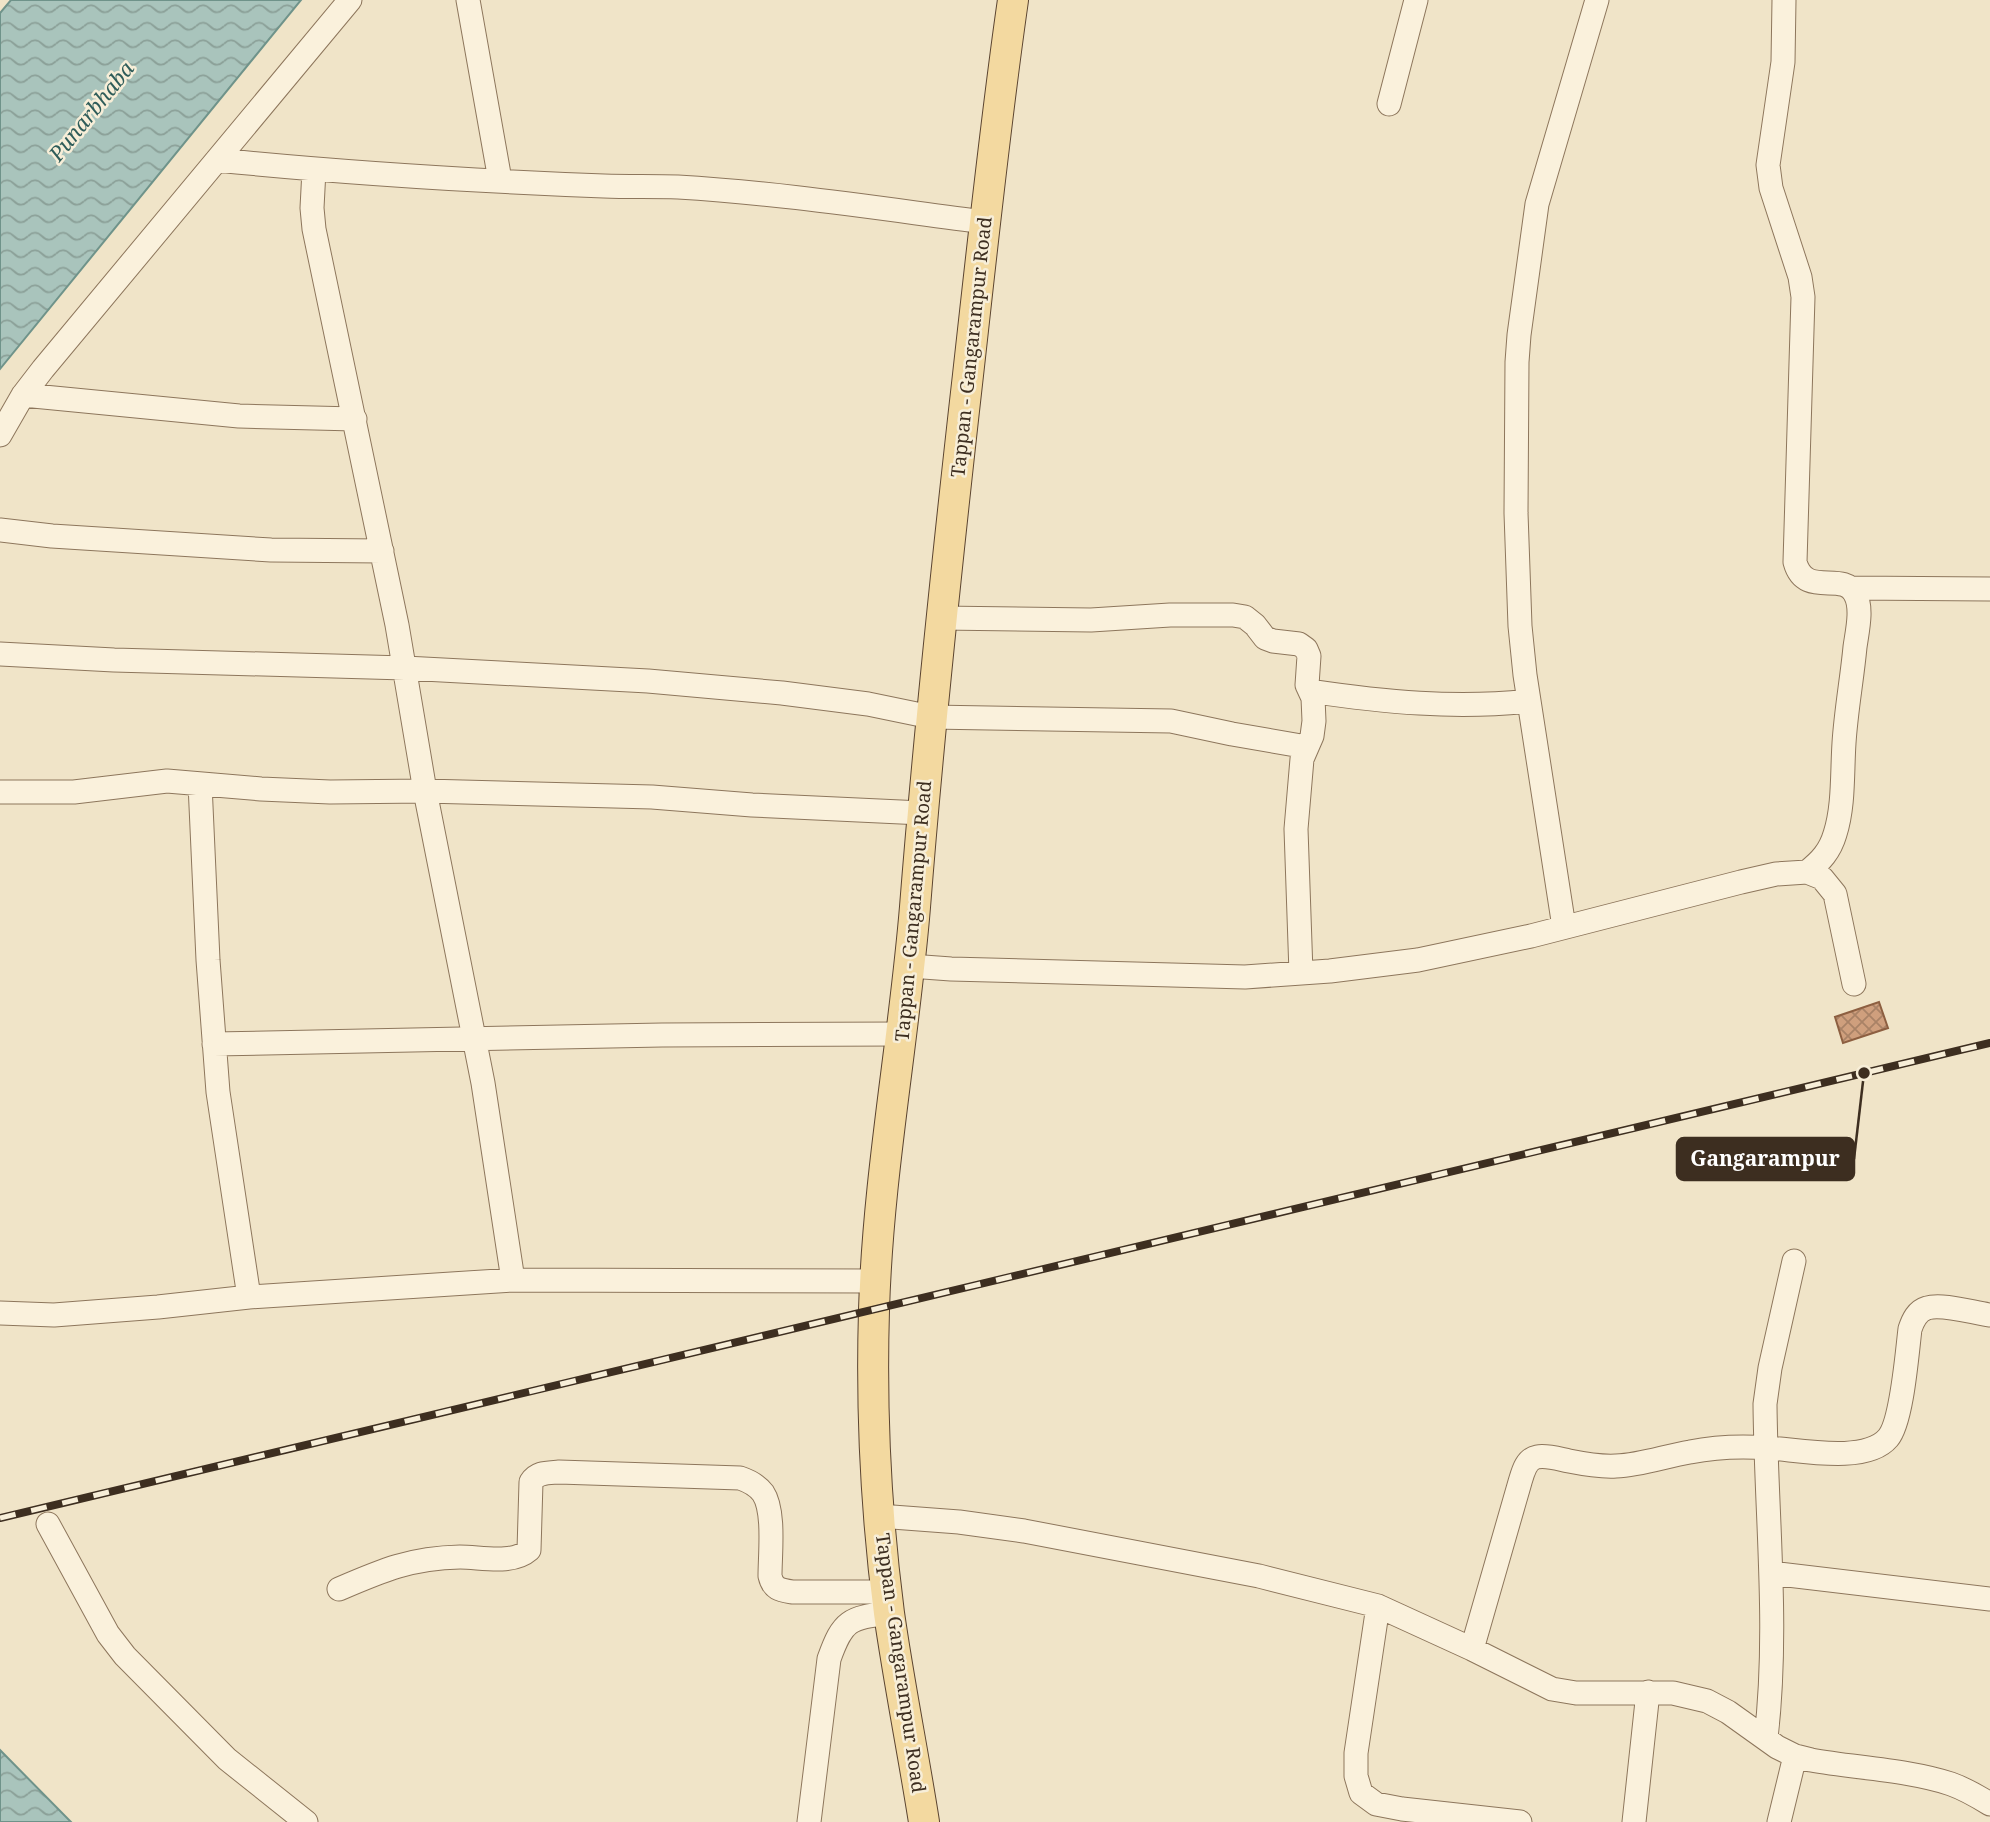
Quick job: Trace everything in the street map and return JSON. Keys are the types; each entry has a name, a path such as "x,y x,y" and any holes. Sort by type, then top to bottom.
{"main road":[{"name":"Tappan - Gangarampur Road","path":"924,1822 888,1602 879,1516 874,1393 876,1281 880,1201 910,966 940,618 999,96 1013,0"}],"street":[{"path":"0,435 23,395 43,369 350,0"},
{"path":"468,0 500,180"},
{"path":"1389,104 1416,0"},
{"path":"1564,927 1520,626 1516,513 1517,362 1537,204 1597,0"},
{"path":"1784,0 1783,62 1768,165 1771,188 1804,297 1795,562 1797,571 1803,578 1850,588 1855,593 1858,604 1858,625 1844,740 1840,812 1829,850 1820,862 1807,872"},
{"path":"217,160 314,170 720,191 985,222"},
{"path":"314,170 314,229 405,668 425,791 491,1130 513,1280"},
{"path":"23,395 239,416 355,419"},
{"path":"0,530 271,550 382,551"},
{"path":"1850,588 1990,589"},
{"path":"940,618 1091,620 1214,615 1245,617 1265,638 1299,644 1306,649 1309,656 1307,685 1313,698 1314,721 1312,736 1302,759 1296,829 1301,973"},
{"path":"0,654 405,668 648,681 868,704 931,717 1171,721 1307,747"},
{"path":"1310,691 1455,706 1530,701"},
{"path":"0,792 74,792 167,781 330,792 425,791 652,797 922,813"},
{"path":"200,784 208,960 218,1092 249,1297"},
{"path":"910,966 1245,977 1301,973 1418,960 1764,877 1807,872 1822,878 1835,894 1854,985"},
{"path":"214,1044 662,1035 902,1034"},
{"path":"1766,1738 1771,1696 1772,1647 1765,1404 1770,1368 1794,1261"},
{"path":"0,1313 54,1315 249,1297 513,1280 876,1281"},
{"path":"1472,1649 1520,1482 1530,1460 1552,1457 1590,1465 1616,1466 1641,1464 1722,1448 1766,1448 1840,1454 1867,1451 1887,1439 1897,1422 1910,1329 1915,1316 1926,1308 1942,1307 1990,1315"},
{"path":"339,1588 417,1560 522,1556 529,1550 531,1482 534,1476 559,1472 740,1478 754,1483 768,1505 770,1576 772,1584 778,1590 888,1602"},
{"path":"879,1516 959,1522 1063,1538 1259,1576 1378,1606 1552,1689 1576,1693 1673,1693 1707,1702 1728,1712 1777,1747 1795,1756 1949,1783 1970,1791 1990,1804"},
{"path":"48,1524 108,1633 125,1656 227,1759 306,1822"},
{"path":"1771,1573 1990,1599"},
{"path":"809,1822 829,1659 836,1640 849,1622 888,1602"},
{"path":"1378,1606 1356,1754 1356,1776 1360,1793 1376,1804 1402,1809 1520,1822"},
{"path":"1634,1822 1648,1692"},
{"path":"1779,1822 1795,1756"}],"water":[{"name":"Punarbhaba","path":"11,0 301,0 0,369 0,13"},
{"path":"0,1750 71,1822 0,1822"}],"building":[{"path":"1879,1002 1888,1028 1843,1043 1835,1017"}],"railway":[{"path":"0,1518 1990,1043"}],"place":[{"name":"Gangarampur","path":"1864,1073"}]}
